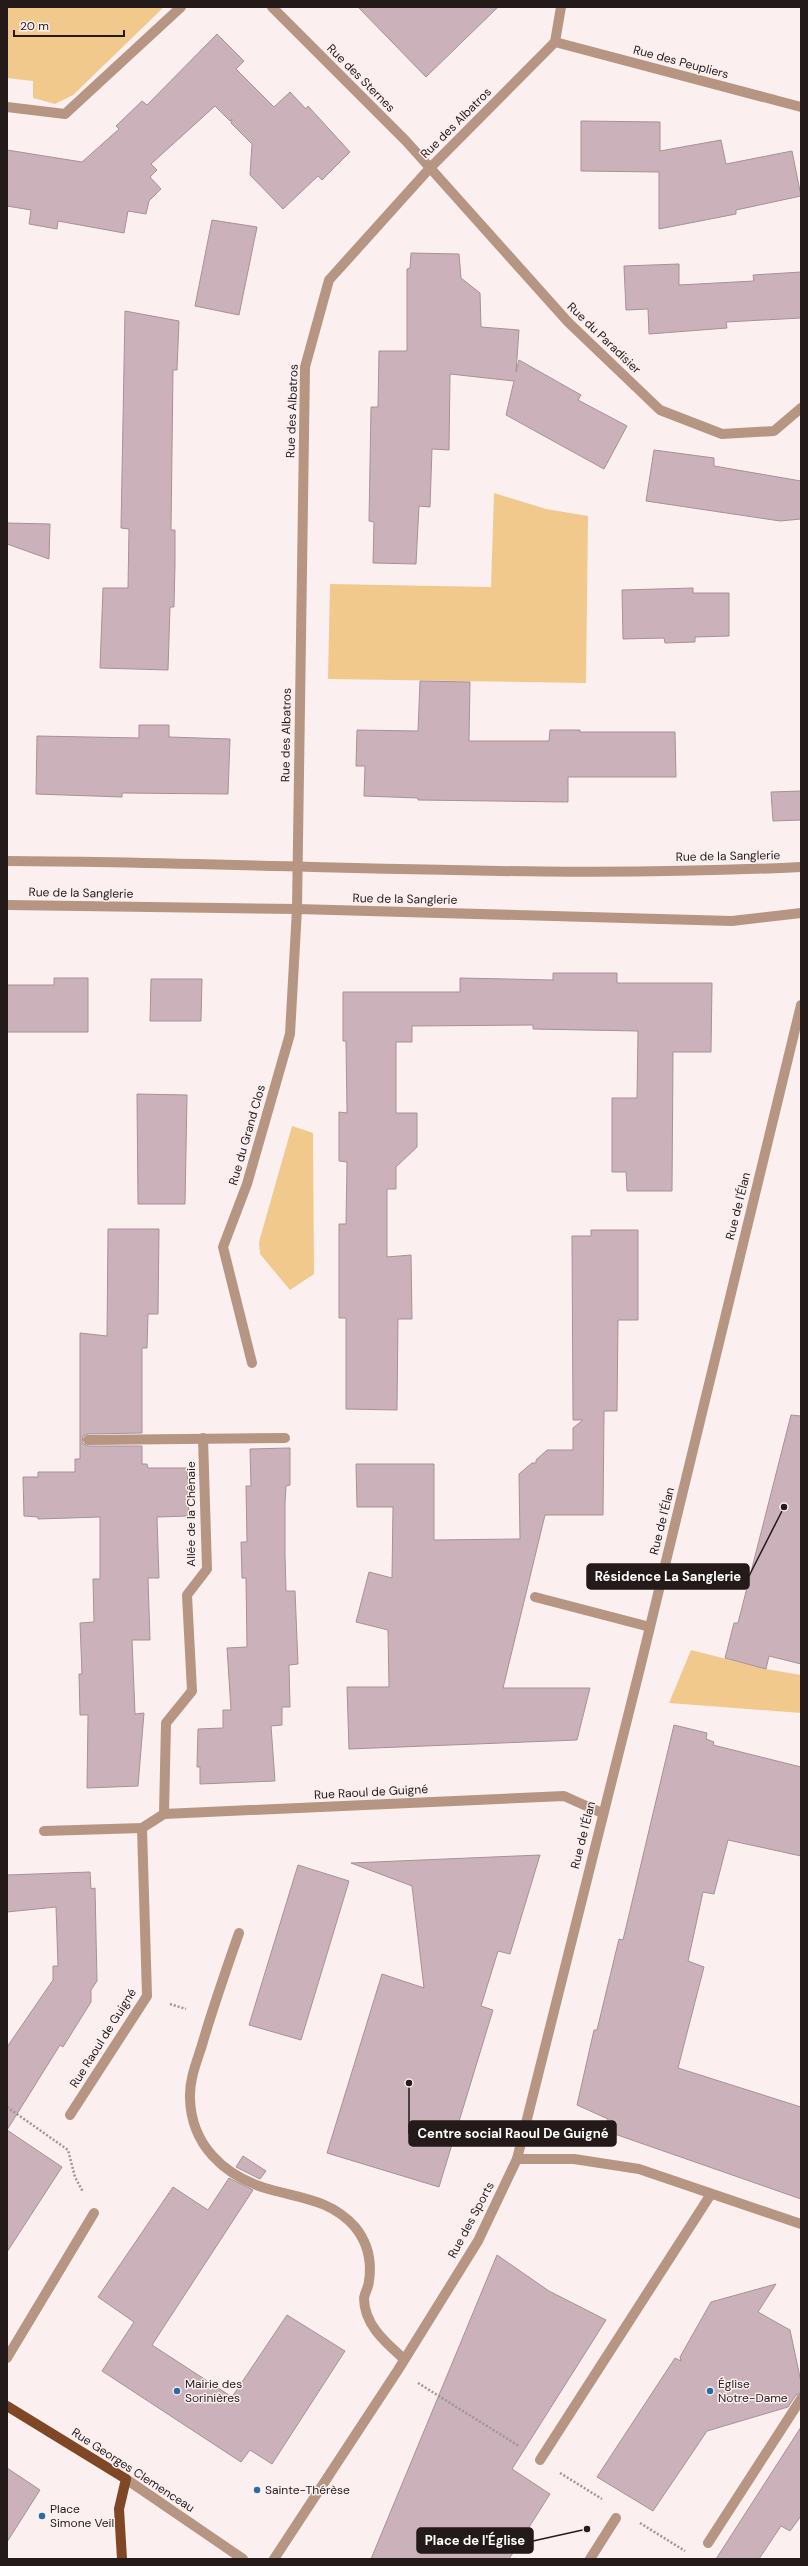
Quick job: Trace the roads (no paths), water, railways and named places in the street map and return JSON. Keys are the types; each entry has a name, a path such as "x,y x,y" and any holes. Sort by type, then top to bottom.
{"main road":[{"name":"Rue Georges Clemenceau","path":"7,2406 126,2479"},
{"path":"122,2559 119,2509 126,2479"}],"street":[{"path":"7,107 65,114 181,7"},
{"name":"Rue des Sternes","path":"272,7 406,141 429,169"},
{"path":"555,42 561,7"},
{"name":"Rue des Albatros","path":"297,909 296,867 304,367 329,280 429,169 555,42"},
{"name":"Rue des Peupliers","path":"555,42 801,107"},
{"name":"Rue du Paradisier","path":"429,169 568,322 660,410 722,434 774,431 801,408"},
{"name":"Rue de la Sanglerie","path":"7,861 296,867 648,870 801,867"},
{"name":"Rue de la Sanglerie","path":"7,905 297,909 732,921 801,913"},
{"name":"Rue du Grand Clos","path":"252,1363 223,1247 247,1184 290,1034 297,909"},
{"name":"Rue de l'Élan","path":"517,2159 602,1813 650,1626 801,1004"},
{"name":"Allée de la Chênaie","path":"164,1814 166,1723 192,1691 187,1595 207,1569 203,1438"},
{"path":"88,1440 285,1438"},
{"path":"535,1597 650,1626"},
{"name":"Rue Raoul de Guigné","path":"70,2115 147,1996 142,1828 164,1814 564,1796 602,1813"},
{"path":"44,1831 142,1828"},
{"path":"240,1933 210,2018 195,2068 190,2098 196,2127 206,2150 227,2170 246,2182 275,2191 308,2197 333,2209 354,2226 365,2242 371,2261 369,2282 364,2298 369,2320 383,2341 404,2359"},
{"path":"517,2159 574,2159 639,2169 801,2224"},
{"name":"Rue des Sports","path":"274,2559 404,2359 478,2241 517,2159"},
{"path":"540,2460 712,2194"},
{"path":"7,2358 94,2214"},
{"path":"708,2543 801,2399"},
{"name":"Rue Georges Clemenceau","path":"126,2479 243,2559"},
{"path":"590,2559 616,2518"}],"place":[{"name":"Résidence La Sanglerie","path":"784,1507"},
{"name":"Centre social Raoul De Guigné","path":"409,2083"},
{"name":"Mairie des Sorinières","path":"177,2391"},
{"name":"Église Notre-Dame","path":"710,2391"},
{"name":"Sainte-Thérèse","path":"257,2490"},
{"name":"Place Simone Veil","path":"42,2516"},
{"name":"Place de l'Église","path":"587,2529"}]}
